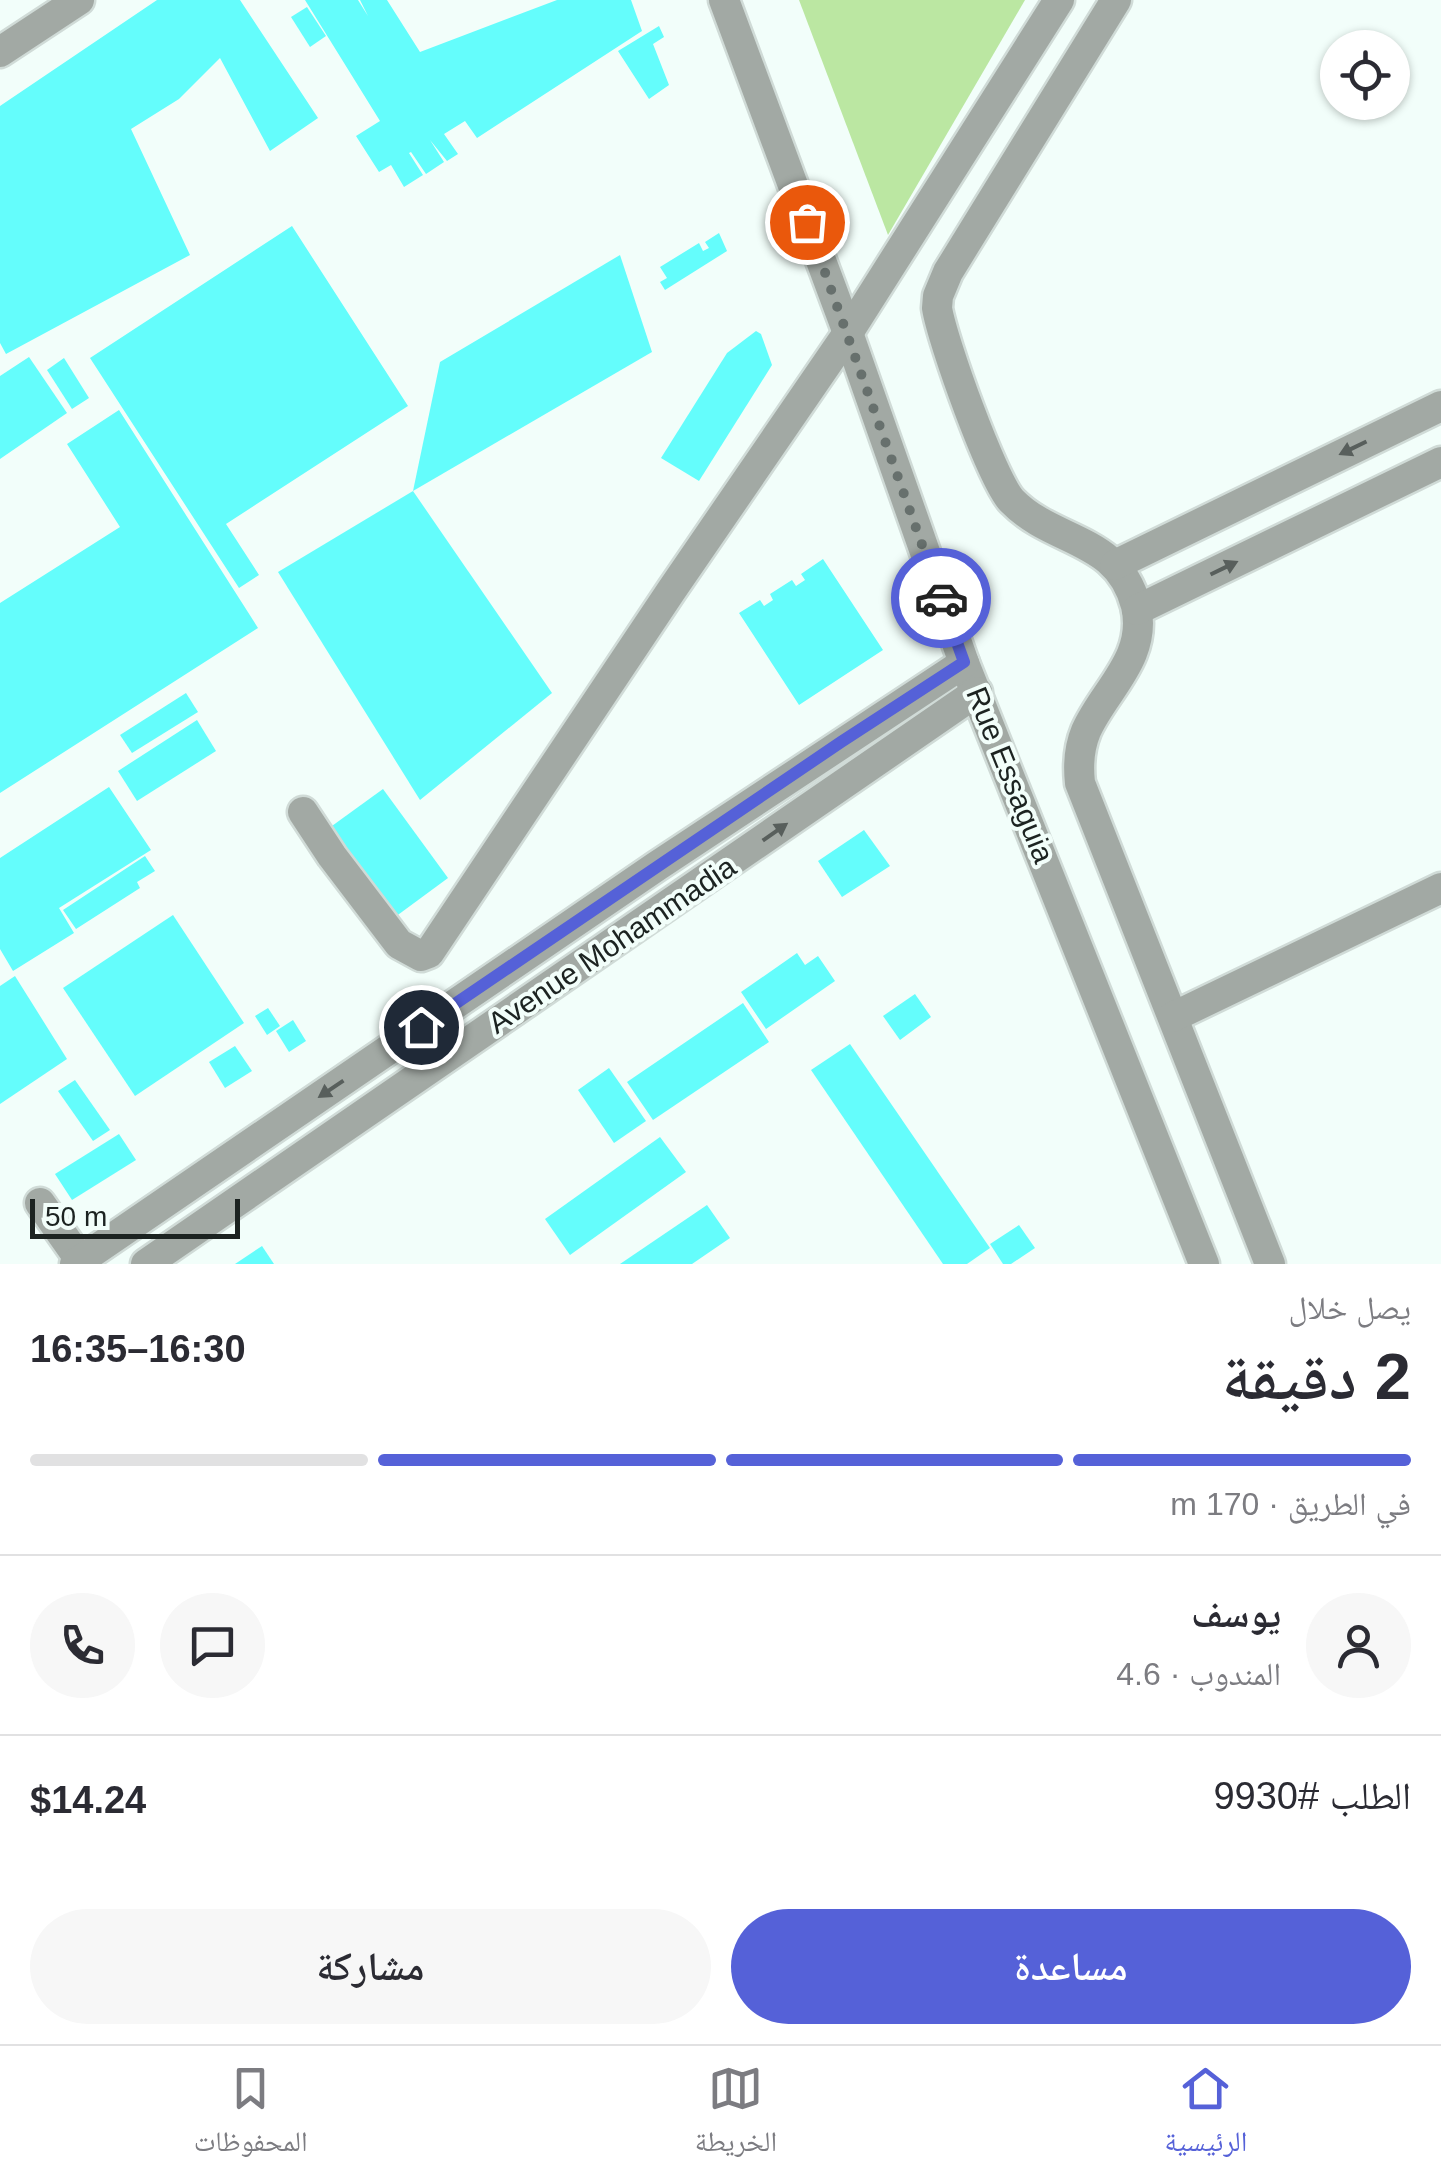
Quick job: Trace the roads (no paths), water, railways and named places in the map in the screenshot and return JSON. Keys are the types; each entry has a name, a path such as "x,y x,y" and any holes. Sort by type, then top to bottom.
{"street":[{"path":"0,52 78,0"},
{"name":"Rue Essaguia","path":"724,0 848,333 964,662 1204,1264"},
{"path":"303,812 399,944 422,956 429,953 848,333 1059,0"},
{"path":"1116,0 948,272 937,308 1000,487 1032,518 1090,545 1114,565 1137,610 1138,630 1130,657 1118,683 1086,730 1080,784 1270,1264"},
{"path":"1114,565 1441,406"},
{"path":"1137,610 1441,462"},
{"name":"Avenue Mohammadia","path":"79,1263 657,866 964,662"},
{"name":"Avenue Mohammadia","path":"146,1264 977,692"},
{"path":"657,866 681,898"},
{"path":"1173,1017 1438,897"},
{"path":"392,1047 414,1080"},
{"path":"40,1203 79,1263"}]}
